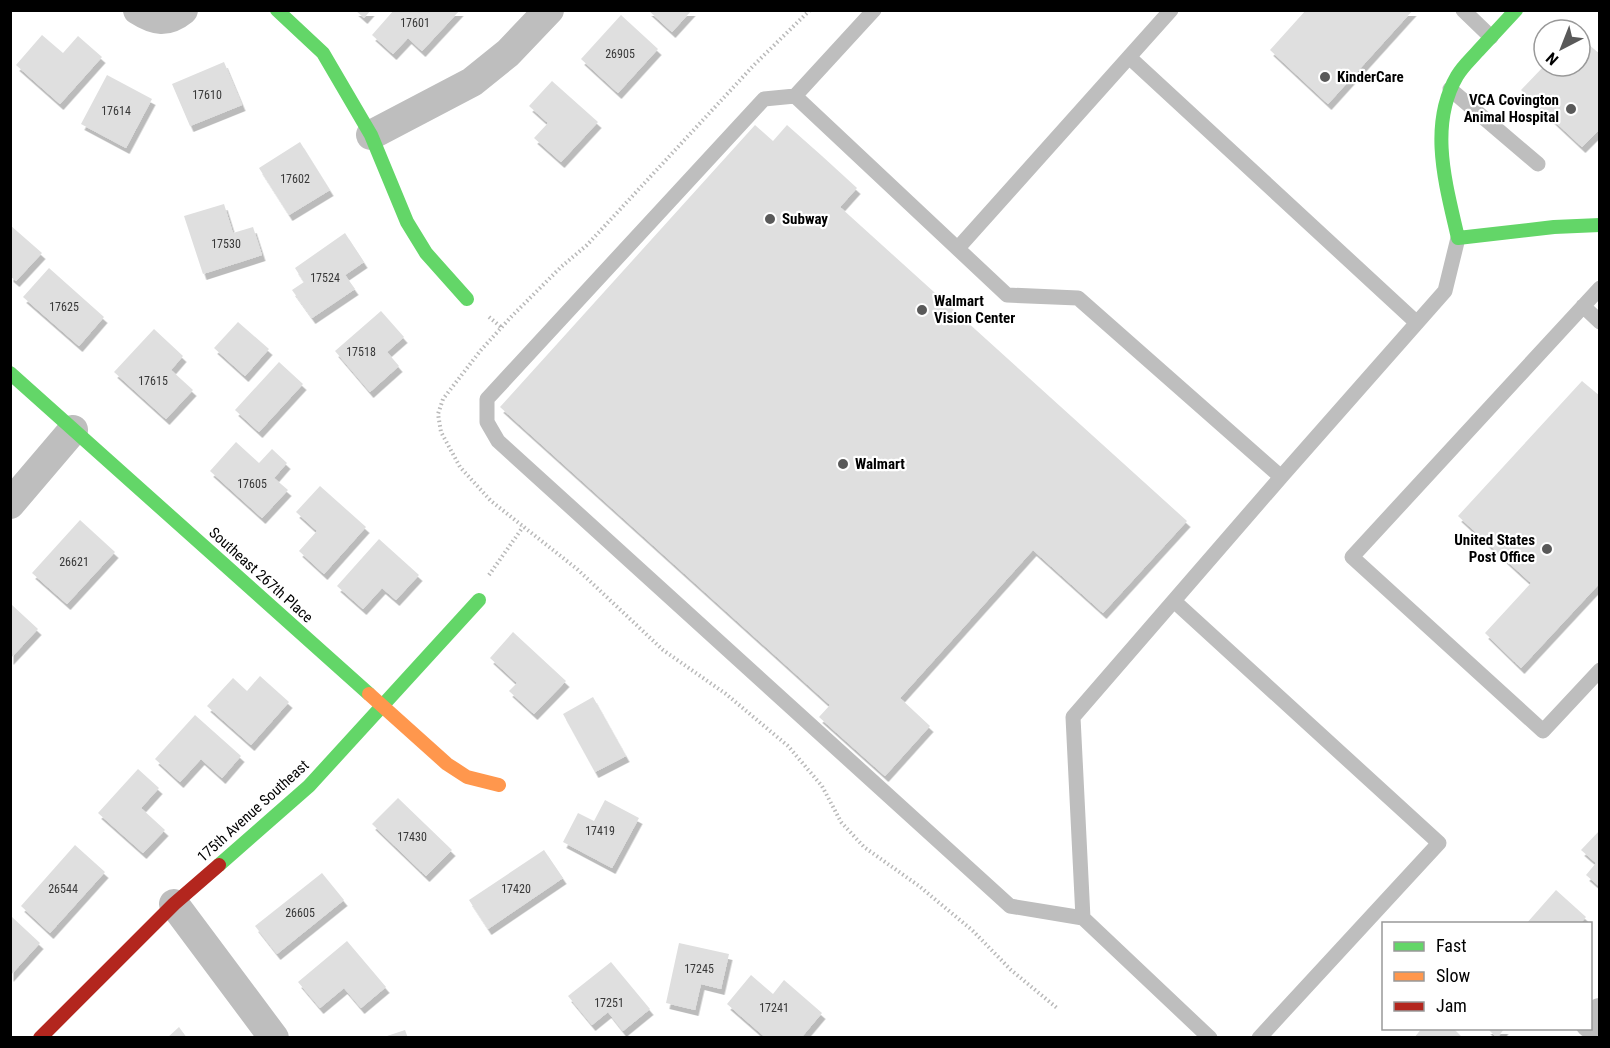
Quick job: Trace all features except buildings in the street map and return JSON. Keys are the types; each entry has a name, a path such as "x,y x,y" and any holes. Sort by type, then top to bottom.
{"street":[{"path":"138,10 150,17 163,20 183,10"},
{"path":"277,10 323,52 371,135 406,222 426,253 467,299"},
{"path":"371,135 472,82 508,53 549,10"},
{"path":"1516,10 1458,74 1443,108 1440,144 1443,171 1458,238 1554,227 1599,225"},
{"name":"Southeast 267th Place","path":"10,373 447,764 467,777 499,785"},
{"path":"10,504 74,430"},
{"name":"175th Avenue Southeast","path":"40,1038 174,904 309,786 479,600"},
{"path":"174,904 274,1038"}],"lane":[{"path":"874,10 795,96 764,99 487,399 488,422 498,441 1010,906 1083,918 1210,1038"},
{"path":"958,248 1171,10"},
{"path":"1463,10 1491,37"},
{"path":"1129,57 1417,323"},
{"path":"1450,89 1538,164"},
{"path":"795,96 1007,295 1078,298 1281,477"},
{"path":"1083,918 1073,717 1445,291 1458,238"},
{"path":"1599,288 1352,556 1543,732 1599,670"},
{"path":"1583,306 1599,322"},
{"path":"1174,601 1439,843 1259,1038"}],"path":[{"path":"479,600 487,578 523,527 577,569 663,650 726,694 788,746 822,786 841,822 864,847 919,886 963,923 1011,970 1058,1008"}],"traffic: fast":[{"path":"277,10 323,53 371,135 407,222 426,253 467,299"},
{"path":"1516,10 1462,69 1448,95 1441,135 1442,156 1458,238 1554,227 1600,225"},
{"path":"10,373 369,694"},
{"path":"219,865 309,786 479,600"}],"traffic: slow":[{"path":"369,694 447,764 467,777 499,785"}],"traffic: jam":[{"path":"40,1038 174,904 219,865"}],"place":[{"name":"KinderCare","path":"1325,77"},
{"name":"VCA Covington Animal Hospital","path":"1571,109"},
{"name":"Subway","path":"770,219"},
{"name":"Walmart Vision Center","path":"922,310"},
{"name":"Walmart","path":"843,464"},
{"name":"United States Post Office","path":"1547,549"}]}
